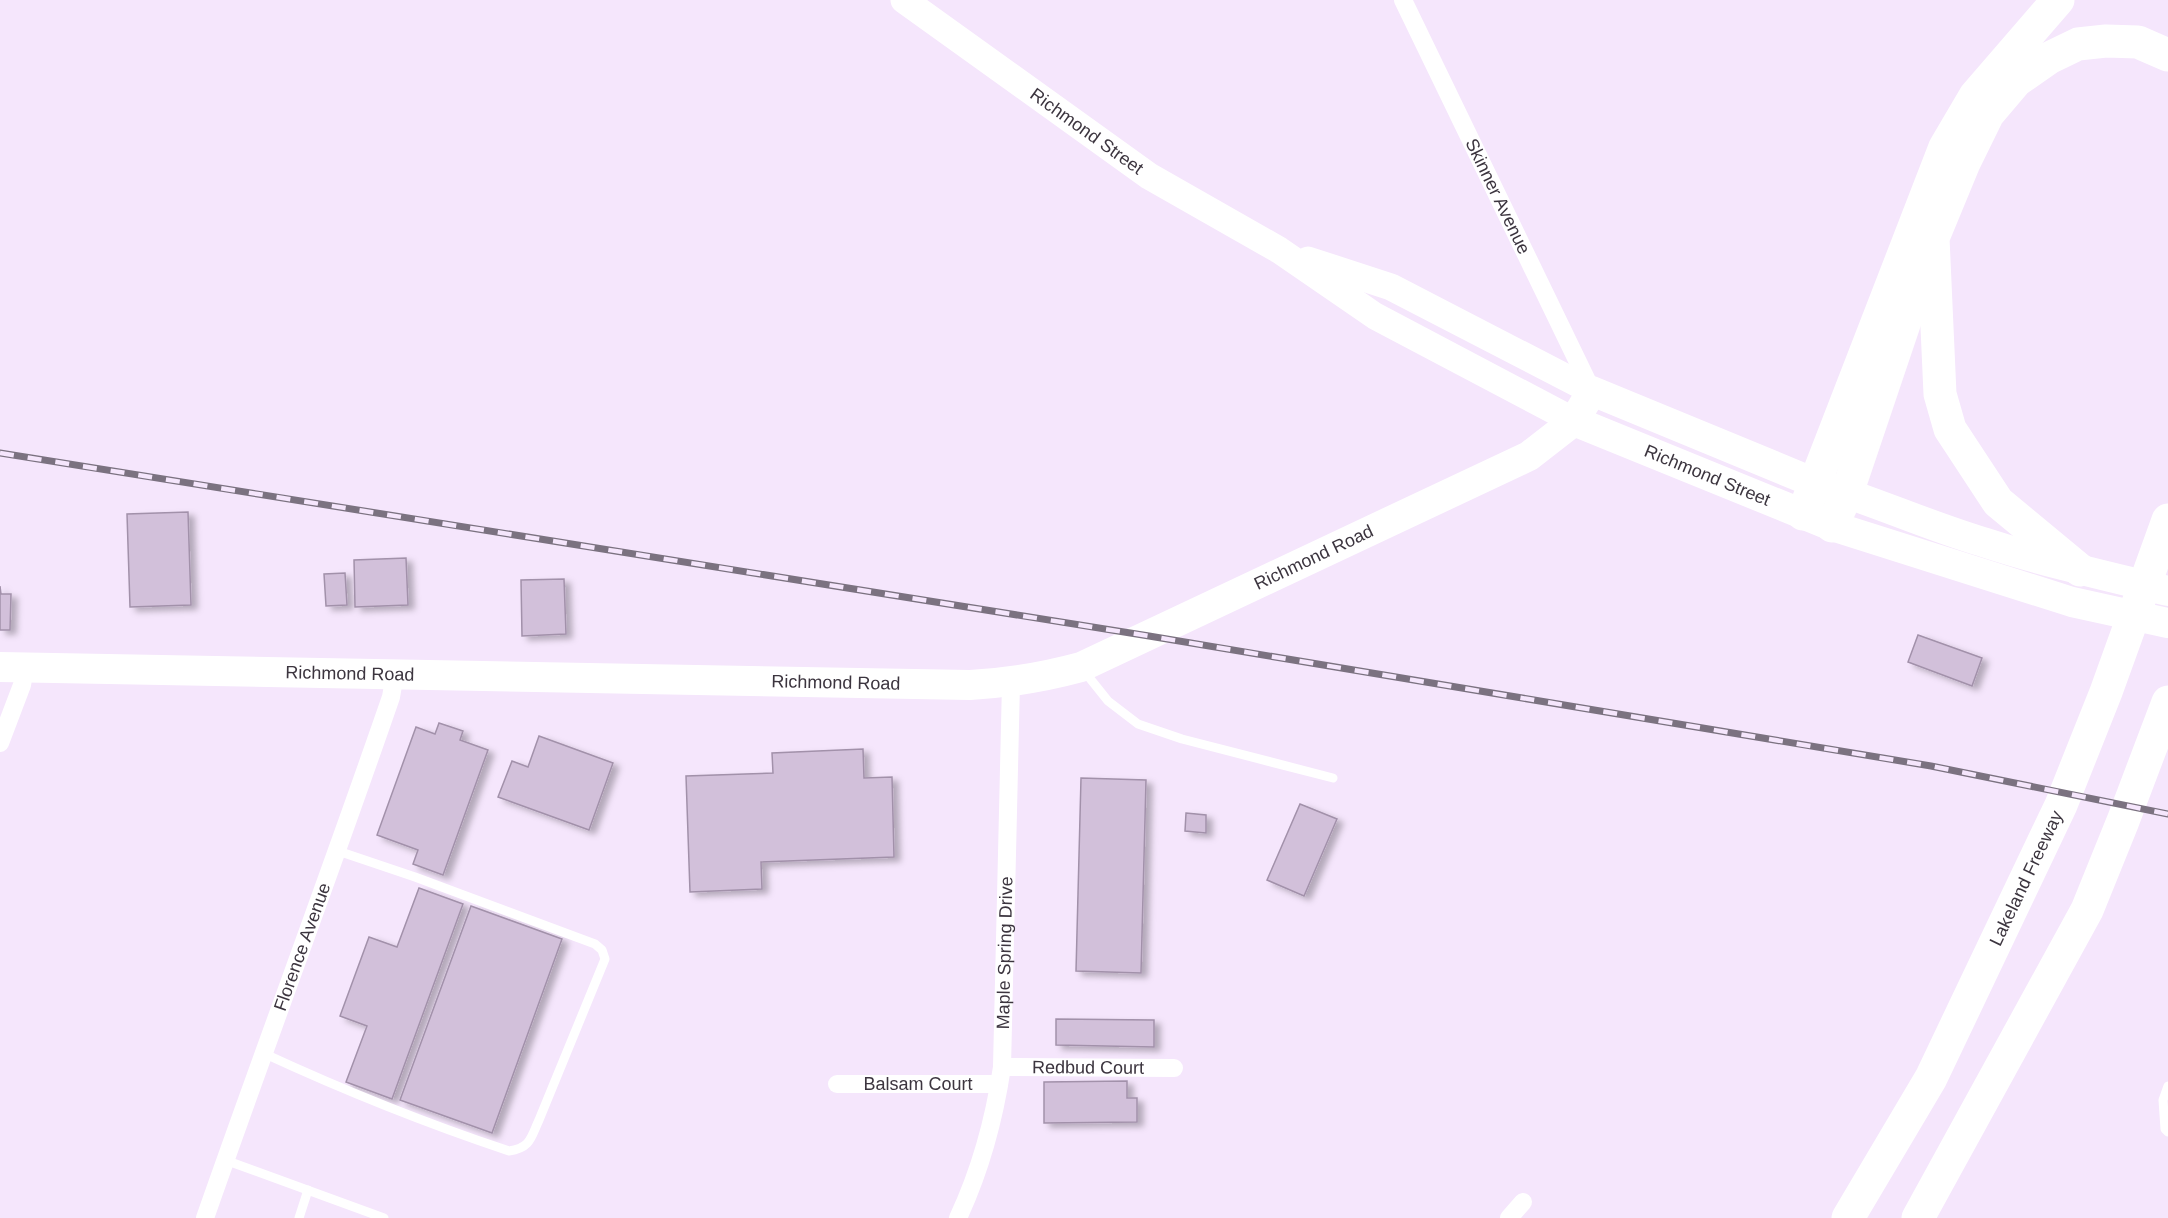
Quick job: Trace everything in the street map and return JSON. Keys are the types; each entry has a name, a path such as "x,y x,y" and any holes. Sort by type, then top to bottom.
{"highway":[{"path":"1803,514 1945,147 1975,96 2058,0"},
{"path":"1833,526 1847,493 1933,238 1964,163 1988,114 2016,81 2049,58 2078,44 2106,41 2138,42 2168,55"},
{"path":"1933,238 1940,394 1950,429 1998,502 2080,570"},
{"name":"Lakeland Freeway","path":"1848,1218 1931,1078 2061,805 2106,692 2168,520"},
{"path":"1918,1218 2086,910 2124,821 2168,702"}],"main road":[{"name":"Richmond Street","path":"904,0 1149,176 1279,250 1375,316 1574,421 1833,526 2072,602 2168,623"},
{"name":"Richmond Street","path":"1279,250 1391,287 1592,391 1815,483 1982,542 2080,570 2168,591"},
{"name":"Richmond Road","path":"13,668 970,685 1050,676 1081,667 1529,456 1574,421 1592,391"}],"street":[{"name":"Skinner Avenue","path":"1403,0 1592,391"},
{"path":"0,743 22,684 13,668"},
{"name":"Florence Avenue","path":"205,1218 392,697 395,674"},
{"name":"Maple Spring Drive","path":"958,1218 986,1149 1001,1076 1006,957 1011,682"},
{"name":"Redbud Court","path":"1001,1076 1174,1068"},
{"name":"Balsam Court","path":"837,1084 1001,1076"},
{"path":"1509,1218 1523,1202"}],"lane":[{"path":"1081,667 1108,701 1138,724 1182,739 1333,778"},
{"path":"263,1053 339,1088 510,1151 519,1150 527,1145 531,1137 605,958 602,950 596,944 416,877 338,851"},
{"path":"2168,1086 2163,1100 2165,1129 2168,1132"},
{"path":"225,1160 384,1218"},
{"path":"299,1218 308,1190"}],"building":[{"path":"188,512 191,605 130,607 127,514"},
{"path":"406,558 408,605 355,607 354,560"},
{"path":"345,573 347,605 326,606 324,574"},
{"path":"564,579 566,634 522,636 521,580"},
{"path":"0,586 1,594 11,594 10,630 0,630"},
{"path":"1918,635 1982,658 1972,686 1908,662"},
{"path":"439,723 463,731 460,740 488,750 443,875 413,864 418,850 377,835 416,727 435,734"},
{"path":"539,736 613,763 589,830 498,797 512,761 528,767"},
{"path":"863,749 864,778 892,777 894,857 761,862 762,889 690,892 686,776 773,773 772,753"},
{"path":"1081,778 1146,780 1141,973 1076,971"},
{"path":"1300,804 1337,819 1304,896 1267,880"},
{"path":"1186,813 1206,815 1206,833 1185,831"},
{"path":"419,888 463,904 392,1099 346,1082 367,1026 340,1016 369,937 397,947"},
{"path":"471,906 562,939 492,1133 400,1100"},
{"path":"1056,1019 1154,1020 1154,1047 1056,1045"},
{"path":"1127,1081 1127,1098 1137,1098 1137,1122 1044,1123 1044,1082"}],"railway":[{"path":"0,453 1149,636 1931,766 2168,814"}]}
